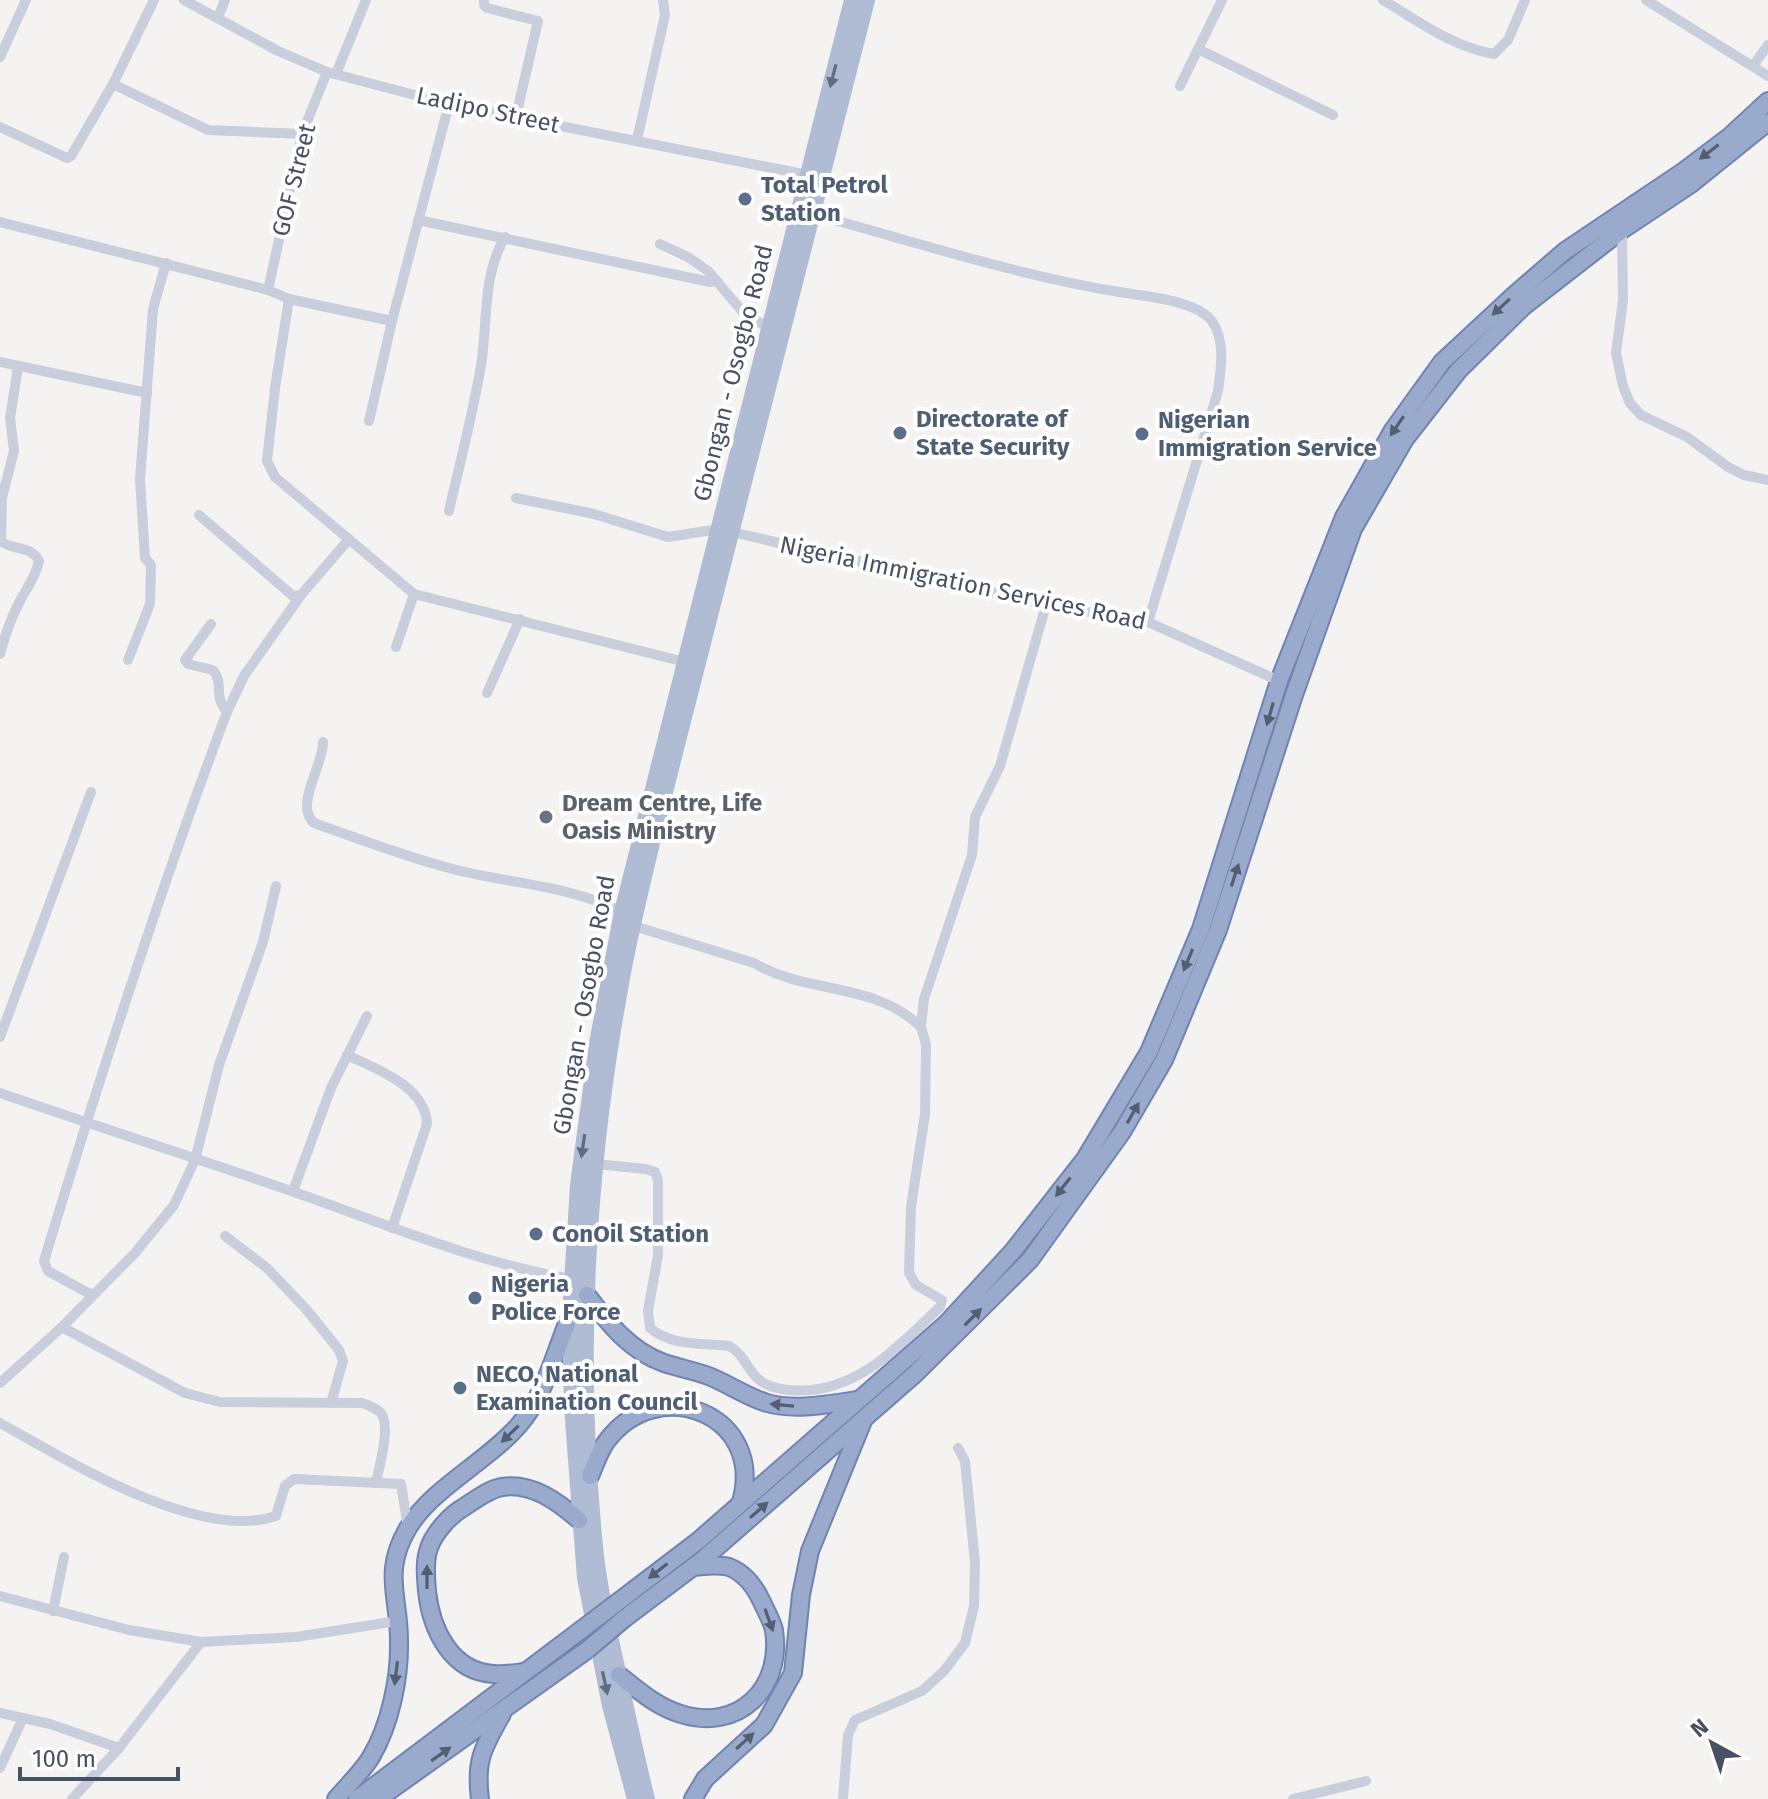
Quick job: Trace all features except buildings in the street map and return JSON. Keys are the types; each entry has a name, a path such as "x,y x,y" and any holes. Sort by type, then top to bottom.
{"highway":[{"path":"357,1799 698,1541 947,1323 1013,1251 1085,1159 1141,1065 1201,929 1279,681 1344,517 1393,430 1442,362 1565,251 1684,171 1729,137 1768,101"},
{"path":"378,1799 587,1650 693,1567 915,1374 1030,1260 1122,1132 1164,1060 1218,930 1294,695 1353,529 1405,439 1458,371 1524,306 1622,230 1691,184 1768,122"},
{"path":"587,1295 616,1332 643,1353 709,1376 750,1397 788,1406 860,1400"},
{"path":"336,1799 370,1759 385,1728 400,1641 392,1566 408,1528 451,1483 484,1458 520,1424 544,1384 570,1316"},
{"path":"590,1476 606,1442 621,1428 642,1412 679,1406 699,1410 718,1419 732,1437 744,1469 746,1485 741,1504"},
{"path":"693,1799 705,1779 764,1725 793,1673 801,1595 810,1551 865,1418"},
{"path":"525,1672 493,1674 477,1670 458,1660 441,1642 429,1612 426,1576 429,1548 451,1515 502,1487 529,1490 550,1497 579,1520"},
{"path":"619,1675 651,1700 679,1714 696,1718 708,1720 723,1717 745,1709 754,1701 765,1684 775,1648 774,1627 758,1593 743,1575 727,1566 693,1567"},
{"path":"480,1799 477,1768 506,1707"}],"main road":[{"name":"Gbongan - Osogbo Road","path":"647,1799 606,1621 596,1559 585,1379 595,1164 621,983 725,531 768,328 852,0"},
{"name":"Gbongan - Osogbo Road","path":"635,1799 593,1628 579,1520 570,1316 578,1185 597,1043 622,912 685,662 725,531 867,0"}],"street":[{"path":"0,57 5,38 26,0"},
{"path":"0,127 67,158 71,156 113,84 154,0"},
{"name":"Ladipo Street","path":"184,0 278,51 332,73 449,104 808,175"},
{"path":"218,17 225,0"},
{"name":"GOF Street","path":"268,290 302,134 366,0"},
{"path":"484,0 487,8 538,21 516,116"},
{"path":"637,140 665,15 663,0"},
{"path":"1180,86 1222,0"},
{"path":"1383,0 1418,24 1478,52 1494,54 1508,40 1525,0"},
{"path":"1646,0 1768,76"},
{"path":"1753,66 1768,45"},
{"path":"1198,49 1333,115"},
{"path":"113,84 208,130 302,134"},
{"path":"369,421 449,104"},
{"path":"812,214 1073,285 1173,302 1204,314 1211,320 1220,344 1218,391 1148,622"},
{"path":"418,220 717,281"},
{"path":"0,222 268,290 289,299 392,321"},
{"path":"1622,230 1623,300 1616,353 1630,403 1641,415 1687,437 1728,467 1744,475 1768,480"},
{"path":"449,511 476,394 492,273 505,237"},
{"path":"660,244 688,257 717,281 742,311 768,328"},
{"path":"128,660 150,604 151,565 145,558 140,479 153,309 166,263"},
{"path":"289,299 267,461 275,477 414,594 685,662"},
{"path":"0,362 147,393"},
{"path":"0,654 7,631 39,561 31,551 6,545 0,535 2,498 14,451 10,418 18,367"},
{"path":"516,498 594,514 668,537 725,531"},
{"path":"199,515 293,596 301,595"},
{"name":"Nigeria Immigration Services Road","path":"725,531 1046,605 1148,622 1279,681"},
{"path":"92,1295 48,1271 44,1261 183,828 244,676 301,595 349,539"},
{"path":"396,647 414,594"},
{"path":"595,1164 646,1169 655,1172 658,1180 658,1255 648,1311 650,1328 657,1335 674,1340 736,1349 754,1376 764,1384 785,1391 833,1387 865,1373 940,1307 942,1300 916,1285 909,1273 911,1207 925,1114 926,1044 921,1027 924,999 972,855 975,817 1000,766 1046,605"},
{"path":"487,693 520,619"},
{"path":"211,624 185,660 188,664 213,670 218,676 219,702 227,712"},
{"path":"323,742 323,756 309,792 306,810 314,823 450,869 582,895 622,912"},
{"path":"0,1037 91,792"},
{"path":"0,1383 62,1327 135,1253 174,1205 195,1160 219,1065 263,942 276,886"},
{"path":"634,926 754,963 772,974 883,1000 900,1009 921,1027"},
{"path":"900,1009 924,999"},
{"path":"293,1191 310,1141 367,1016"},
{"path":"347,1055 391,1076 421,1101 427,1114 427,1124 392,1228"},
{"path":"0,1093 293,1191 392,1228 535,1273 572,1279"},
{"path":"225,1236 267,1268 339,1350 343,1361 331,1403"},
{"path":"62,1327 185,1393 203,1399 220,1402 362,1403 382,1414 385,1430 376,1483"},
{"path":"0,1423 63,1458 152,1500 184,1512 228,1521 276,1516 285,1486 294,1479 401,1484 408,1528"},
{"path":"843,1799 848,1735 855,1720 922,1691 944,1671 965,1643 974,1606 975,1563 965,1461 958,1448"},
{"path":"53,1611 64,1557"},
{"path":"0,1596 129,1630 201,1642 296,1637 397,1621"},
{"path":"72,1799 119,1748 201,1642"},
{"path":"0,1713 78,1733 119,1748"},
{"path":"0,1768 23,1718"},
{"path":"1293,1799 1366,1781"}],"place":[{"name":"Total Petrol Station","path":"745,199"},
{"name":"Directorate of State Security","path":"900,433"},
{"name":"Nigerian Immigration Service","path":"1142,434"},
{"name":"Dream Centre, Life Oasis Ministry","path":"546,817"},
{"name":"ConOil Station","path":"536,1234"},
{"name":"Nigeria Police Force","path":"475,1298"},
{"name":"NECO, National Examination Council","path":"460,1388"}]}
